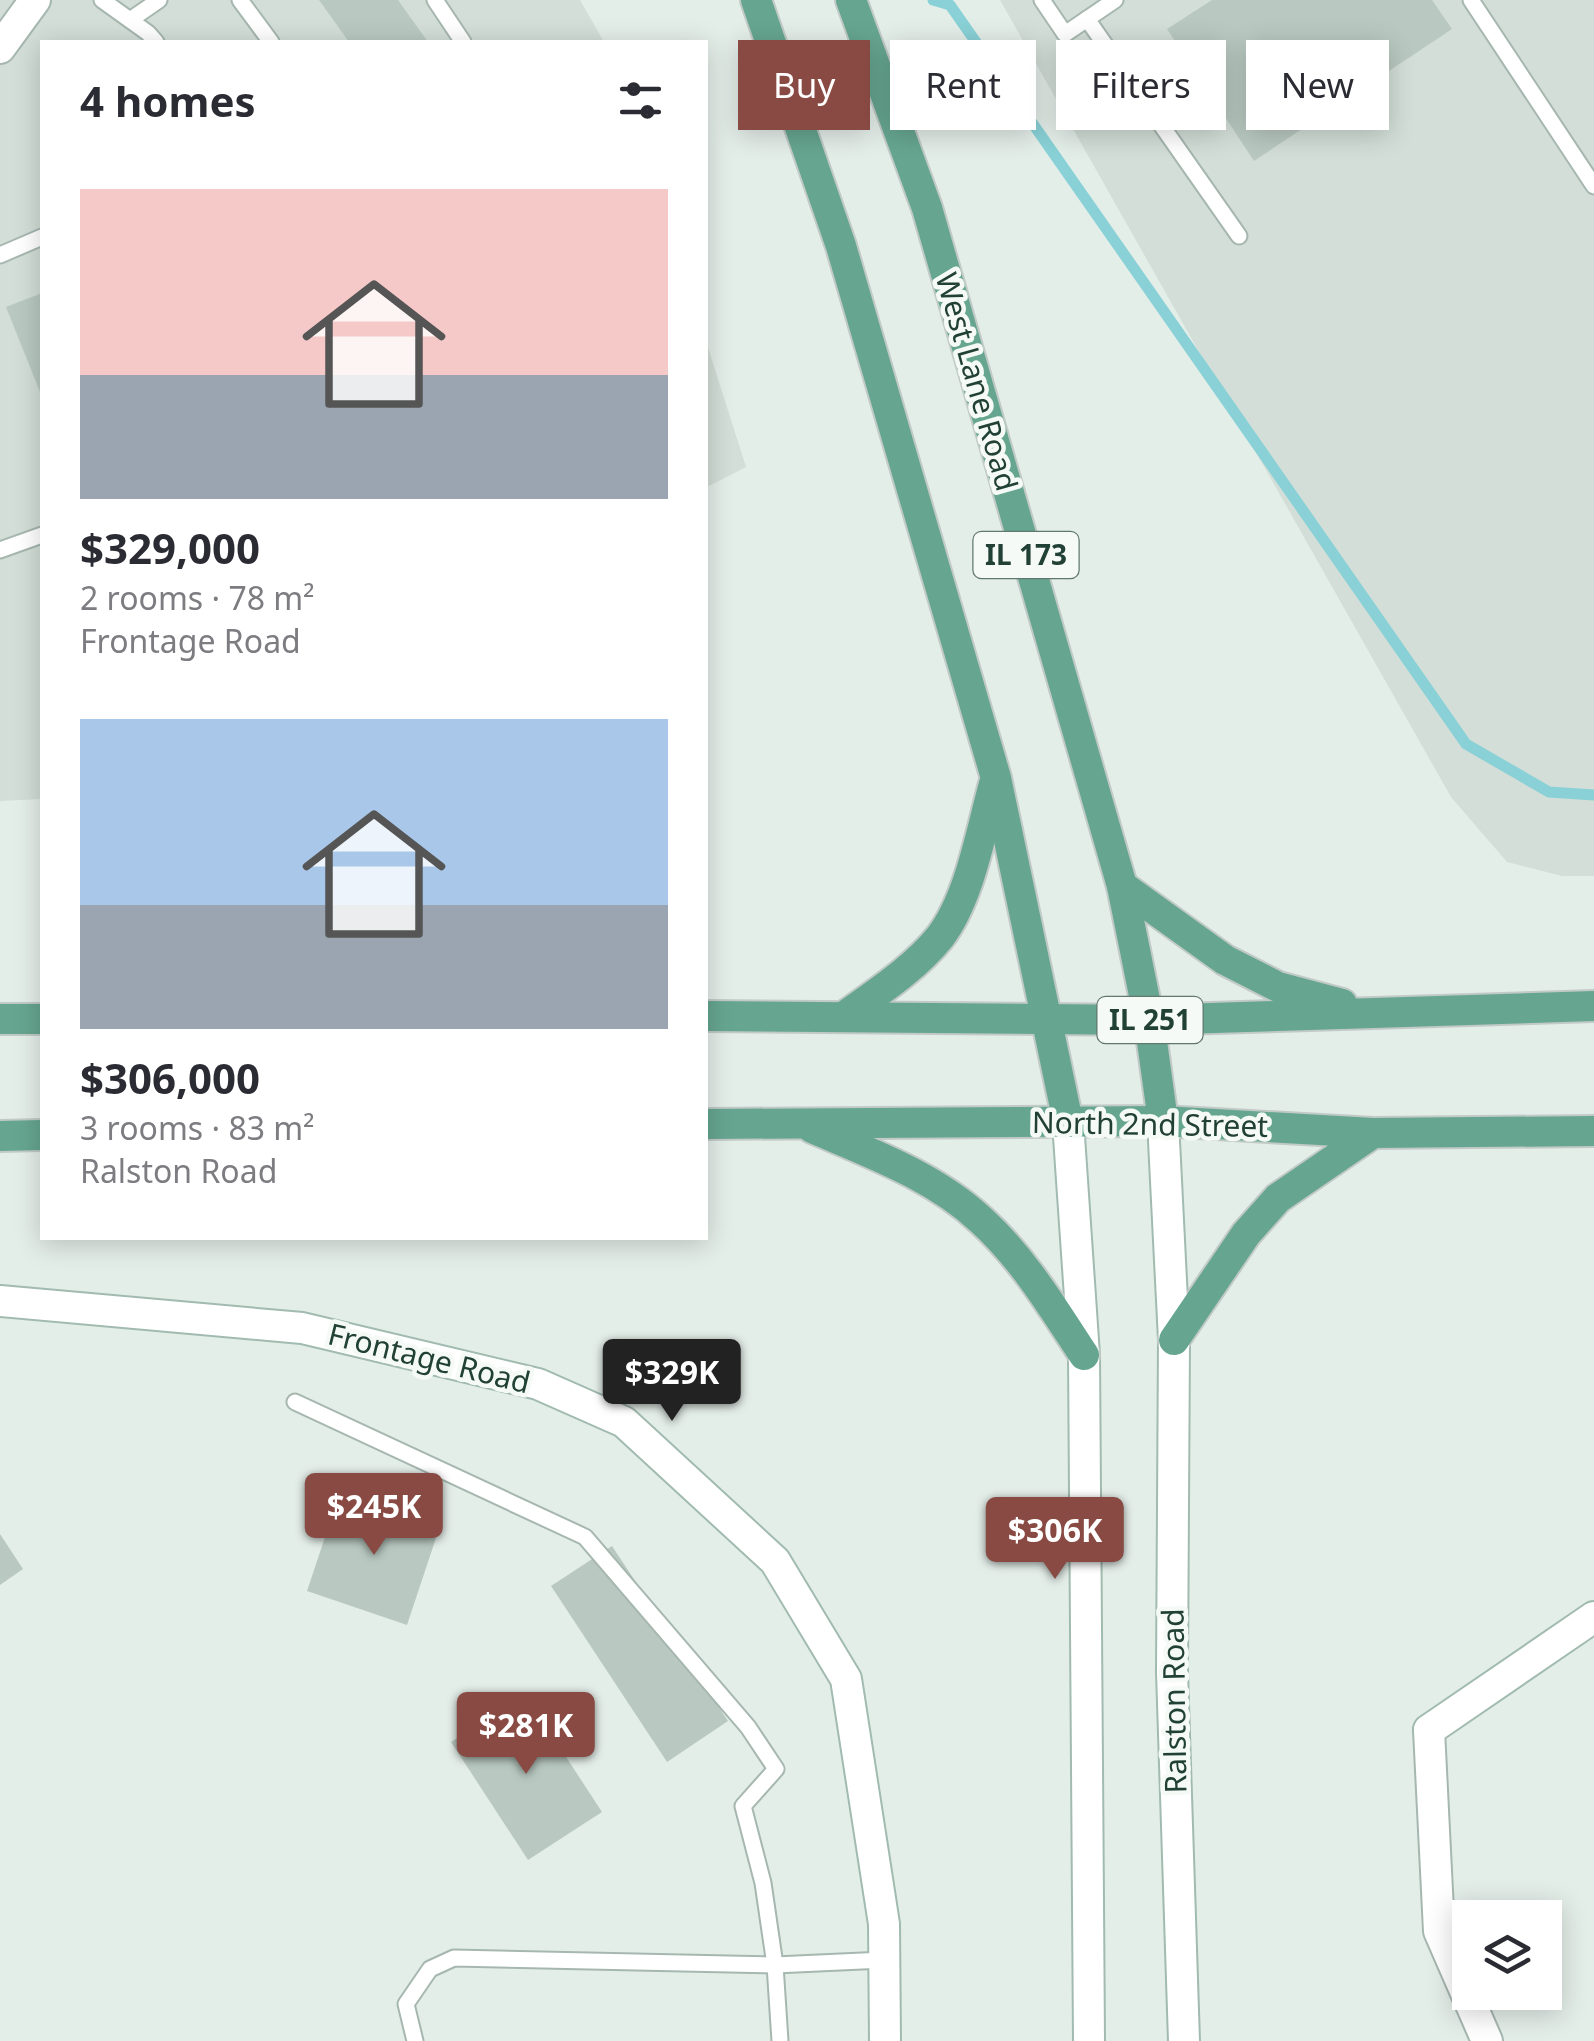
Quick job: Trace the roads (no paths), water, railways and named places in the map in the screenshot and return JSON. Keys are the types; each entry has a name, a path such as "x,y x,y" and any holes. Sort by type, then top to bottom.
{"main road":[{"name":"IL 173","path":"756,0 842,246 996,778 1068,1122"},
{"name":"West Lane Road","path":"851,0 927,208 1122,886 1149,1020 1163,1121"},
{"path":"845,1016 901,976 941,935 966,885 996,778"},
{"path":"1122,886 1225,960 1278,986 1369,1011"},
{"name":"IL 251","path":"708,1016 1149,1020 1594,1006"},
{"path":"0,1019 40,1019"},
{"name":"North 2nd Street","path":"708,1124 1163,1121 1372,1133 1594,1131"},
{"path":"800,1122 938,1188 982,1220 1037,1283 1084,1355"},
{"path":"1174,1340 1237,1247 1278,1198 1372,1133"},
{"path":"0,1136 40,1135"}],"street":[{"path":"0,48 35,0"},
{"name":"Ralston Road","path":"1163,1121 1174,1340 1172,1672 1184,2041"},
{"path":"1068,1122 1084,1355 1090,2041"},
{"name":"Frontage Road","path":"0,1301 302,1328 538,1384 624,1422 776,1561 846,1679 884,1924 884,2041"},
{"path":"1487,2041 1439,1931 1429,1730 1594,1617"}],"lane":[{"path":"102,0 154,40"},
{"path":"130,20 159,0"},
{"path":"240,0 270,40"},
{"path":"435,0 462,40"},
{"path":"1042,0 1066,34 1115,0"},
{"path":"1471,0 1594,186"},
{"path":"1087,19 1238,236"},
{"path":"0,256 40,237"},
{"path":"0,550 40,536"},
{"path":"296,1402 585,1536 748,1726 776,1769 742,1806 763,1883 780,2041"},
{"path":"415,2041 406,2004 430,1969 454,1958 774,1966 884,1960"}],"waterway":[{"path":"933,0 950,5 1466,744 1549,792 1594,795"}]}
